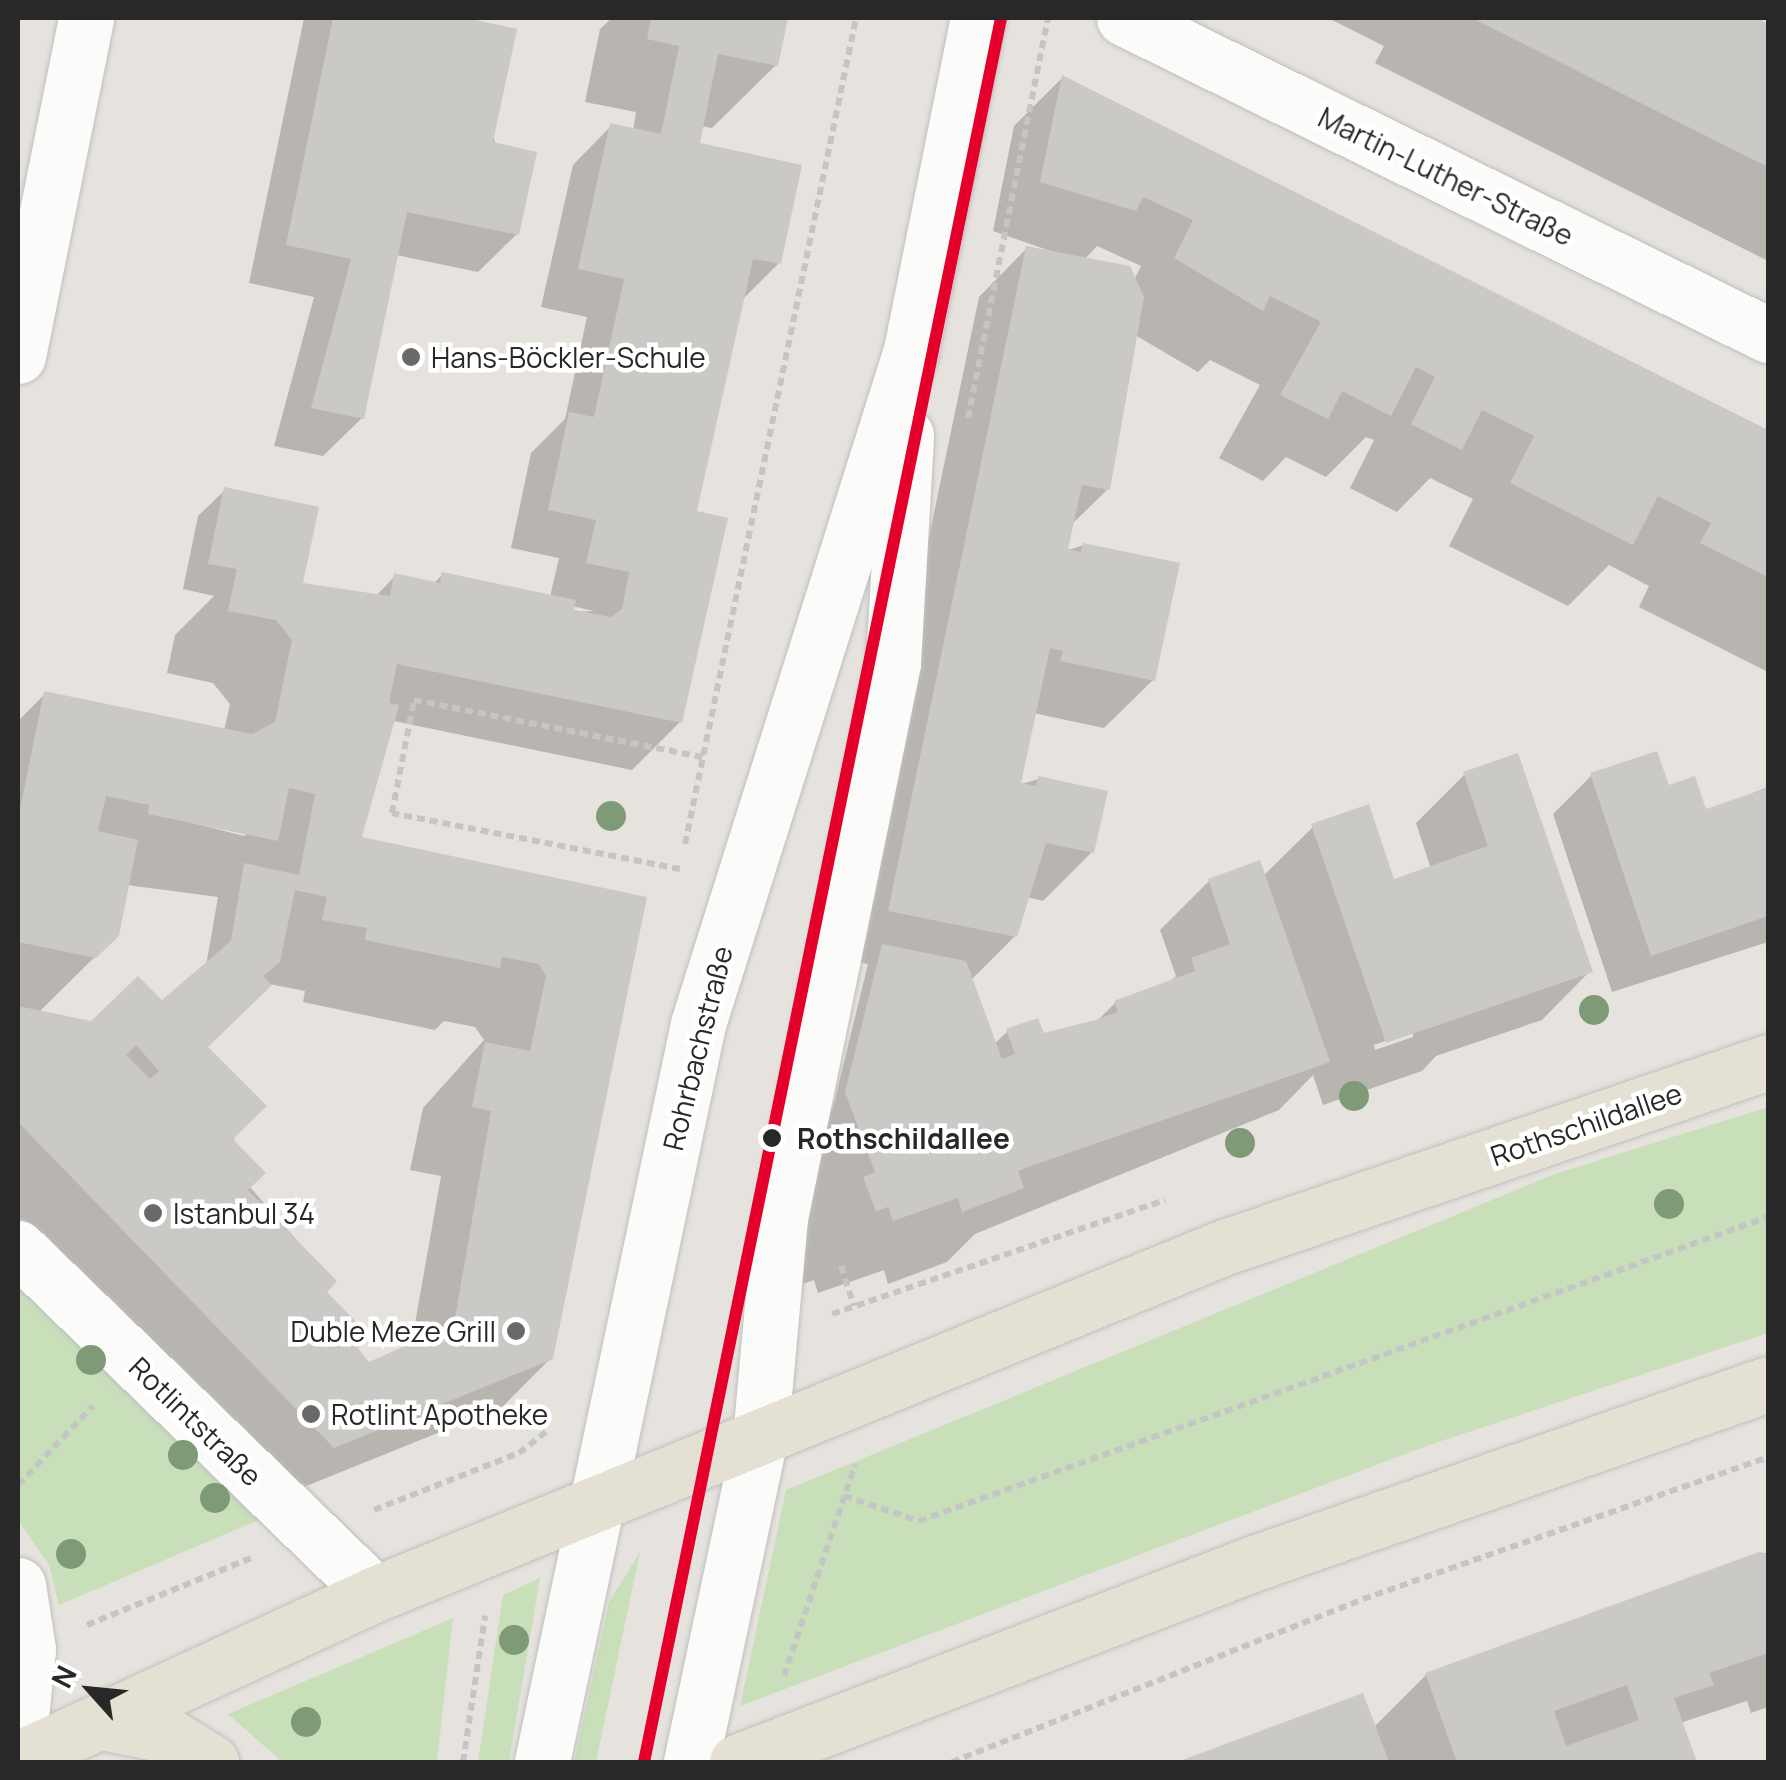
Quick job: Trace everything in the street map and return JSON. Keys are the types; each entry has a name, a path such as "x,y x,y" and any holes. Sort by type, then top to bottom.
{"main road":[{"name":"Rothschildallee","path":"18,1759 375,1594 1225,1247 1768,1062"},
{"path":"737,1762 1768,1384"},
{"path":"102,1722 167,1735 211,1762"}],"street":[{"path":"18,356 86,18"},
{"name":"Rohrbachstraße","path":"542,1762 593,1505 698,1024 910,350 978,18"},
{"name":"Martin-Luther-Straße","path":"1124,18 1768,335"},
{"name":"Rohrbachstraße","path":"691,1762 760,1438 780,1218 894,663 910,350"},
{"name":"Rotlintstraße","path":"18,1248 375,1594"},
{"path":"18,1585 28,1649 18,1745"},
{"path":"825,1762 854,1716"}],"path":[{"path":"676,888 856,18"},
{"path":"680,870 392,814 414,700 703,757"},
{"path":"767,1336 1171,1198"},
{"path":"844,1496 918,1521 1768,1217"},
{"path":"18,1485 136,1362"},
{"path":"28,1649 519,1454 621,1390"},
{"path":"952,1762 1363,1599 1768,1458"},
{"path":"778,1696 857,1459"},
{"path":"462,1762 488,1604"}],"green space":[{"path":"1768,1107 1768,1333 1429,1445 740,1706 786,1490 1555,1174"},
{"path":"18,1271 270,1515 59,1605 49,1565 18,1520"},
{"path":"640,1552 596,1762 574,1762 609,1602"},
{"path":"540,1578 509,1762 478,1762 503,1595"},
{"path":"453,1618 437,1762 282,1762 228,1714"}],"building":[{"path":"333,18 467,18 517,29 493,142 537,152 519,235 407,212 364,419 311,408 351,259 286,245"},
{"path":"651,18 788,18 778,66 718,54 700,143 802,165 781,264 753,259 697,511 728,518 682,723 397,664 389,703 399,705 362,837 647,897 553,1359 334,1448 18,1122 18,1006 91,1021 138,976 162,1000 231,941 244,863 299,875 315,794 289,788 278,841 148,814 149,805 106,796 98,831 138,840 119,936 96,958 18,942 18,819 44,691 252,734 275,722 292,640 276,620 228,611 237,569 208,564 224,487 319,507 303,583 390,596 394,573 440,583 442,572 576,600 574,610 611,617 622,609 629,572 586,563 596,520 548,510 569,412 594,417 624,279 578,269 610,123 661,134 679,46 647,39","holes":["295,890 327,897 322,920 367,928 365,940 500,968 502,957 539,964 546,976 530,1051 485,1042 472,1107 491,1111 454,1324 369,1362 358,1348 366,1342 360,1326 327,1292 337,1281 248,1190 266,1173 233,1139 267,1106 208,1047 272,985 263,976 280,962","136,1045 159,1071 150,1079 126,1055"]},
{"path":"1472,18 1757,18 1768,24 1768,167"},
{"path":"1062,75 1768,430 1768,577 1700,543 1711,523 1658,496 1633,545 1510,483 1534,436 1482,410 1462,450 1411,424 1435,377 1416,367 1391,416 1342,391 1328,419 1280,395 1321,322 1270,296 1263,311 1174,258 1193,220 1143,197 1136,211 1040,182"},
{"path":"1026,246 1130,266 1144,297 1110,490 1082,485 1068,549 1081,552 1083,543 1180,563 1155,681 1060,661 1063,651 1050,648 1021,783 1036,786 1038,776 1108,791 1094,853 1046,843 1017,937 888,911"},
{"path":"1657,751 1669,785 1695,776 1706,809 1768,788 1768,916 1651,956 1590,773"},
{"path":"1518,753 1593,972 1386,1043 1311,824 1369,804 1394,879 1488,846 1463,772"},
{"path":"1260,860 1330,1062 1018,1171 1024,1188 962,1212 958,1198 893,1221 888,1207 876,1211 863,1177 875,1172 845,1092 882,944 966,961 1002,1059 1015,1054 1006,1029 1038,1018 1044,1033 1095,1020 1118,1012 1114,1001 1195,971 1191,958 1230,944 1208,879"},
{"path":"1759,1552 1768,1554 1768,1653 1709,1673 1714,1685 1674,1698 1697,1762 1457,1762 1425,1673","holes":["1627,1685 1639,1720 1566,1746 1554,1711"]},
{"path":"1363,1693 1389,1762 1177,1762"}],"transit line":[{"path":"644,1762 1001,18"}],"place":[{"name":"Hans-Böckler-Schule","path":"411,357"},
{"name":"Rothschildallee","path":"772,1138"},
{"name":"Istanbul 34","path":"153,1213"},
{"name":"Duble Meze Grill","path":"516,1331"},
{"name":"Rotlint Apotheke","path":"311,1414"}]}
